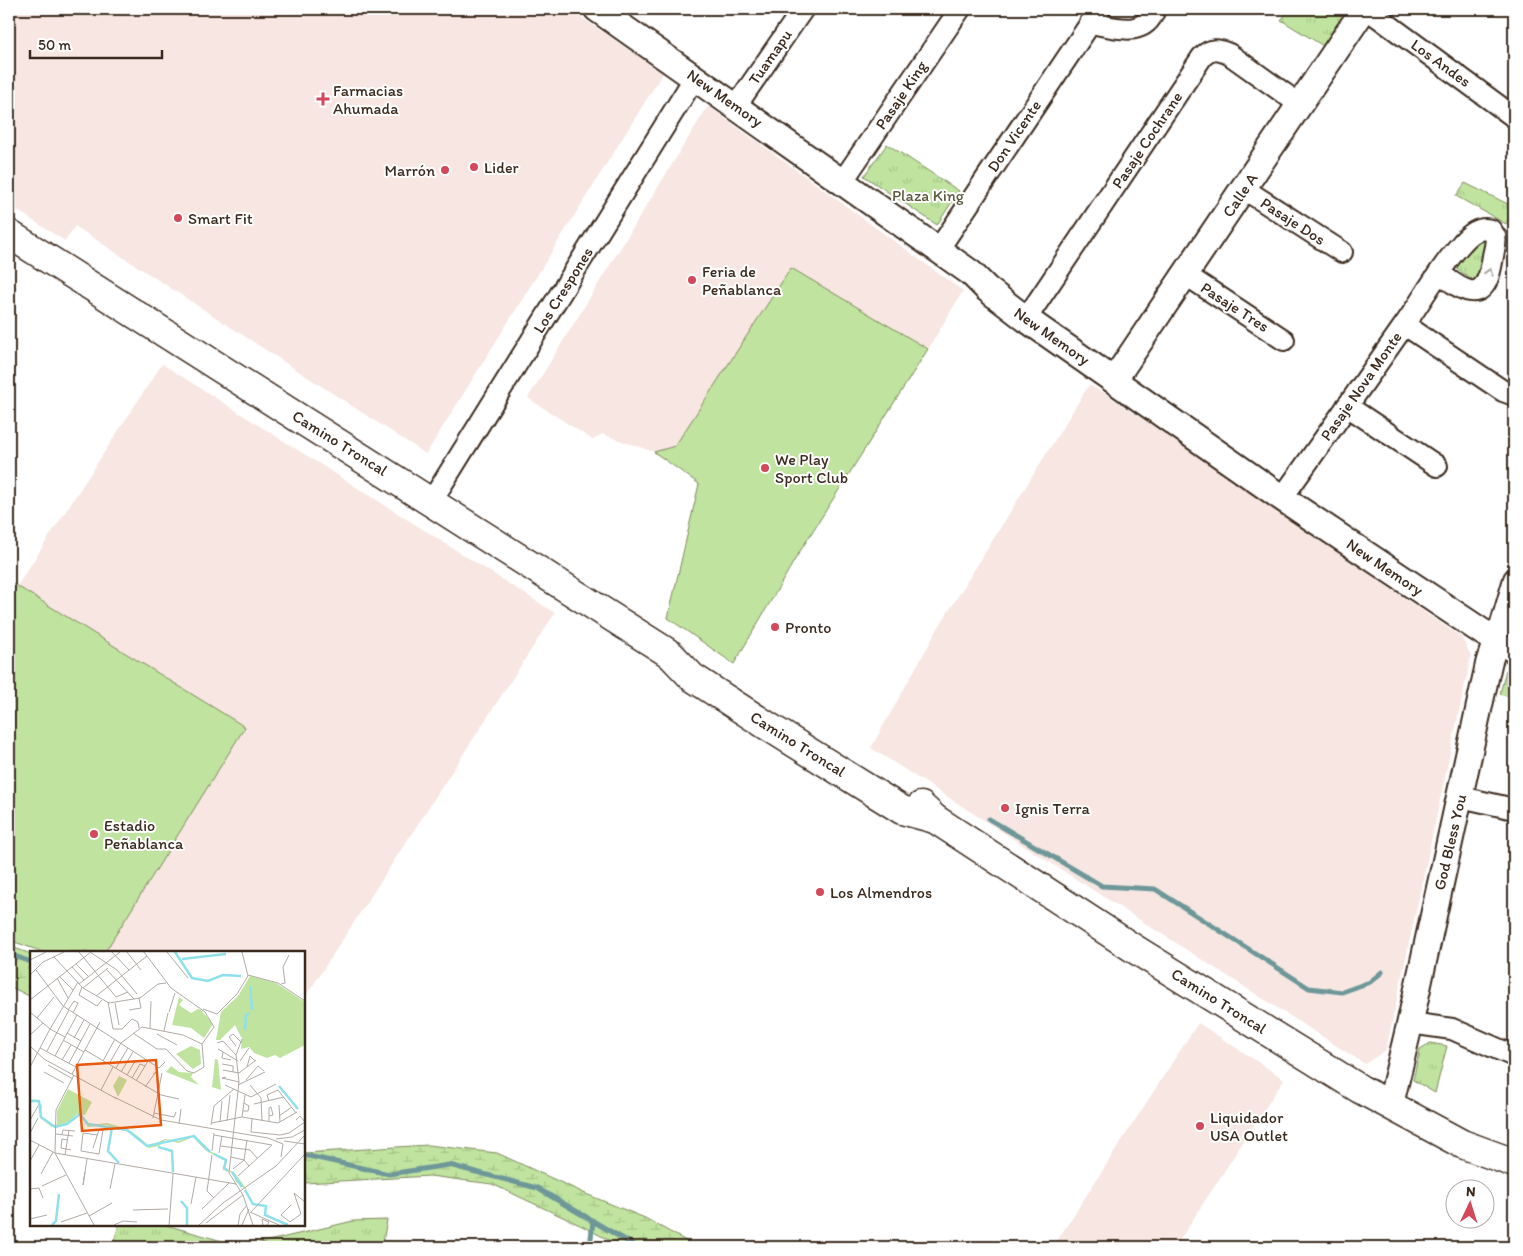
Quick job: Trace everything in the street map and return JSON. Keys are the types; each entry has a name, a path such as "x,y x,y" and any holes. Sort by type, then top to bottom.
{"main road":[{"name":"Camino Troncal","path":"9,234 670,654 701,665 776,709 836,748 858,765 911,797 935,819 1133,948 1352,1084 1462,1144 1514,1163"}],"street":[{"name":"Tuamapu","path":"736,106 803,9"},
{"name":"Pasaje King","path":"842,182 960,9"},
{"name":"Don Vicente","path":"938,250 1095,16 1130,29 1140,28 1152,17 1155,9"},
{"name":"Calle A","path":"1114,380 1365,9"},
{"name":"Los Andes","path":"1365,9 1514,118"},
{"name":"New Memory","path":"613,13 695,77 971,273 1026,319 1282,498 1505,647"},
{"name":"Pasaje Cochrane","path":"1026,319 1202,57 1208,52 1215,49 1229,54 1299,104"},
{"name":"Los Crespones","path":"431,502 695,77"},
{"name":"Pasaje Dos","path":"1244,189 1342,252"},
{"name":"Pasaje Nova Monte","path":"1282,498 1405,325 1439,273"},
{"name":"Pasaje Tres","path":"1186,275 1284,340"},
{"path":"1405,325 1503,391 1514,395"},
{"path":"1347,406 1437,466"},
{"name":"God Bless You","path":"1390,1106 1461,797 1489,662 1505,647 1514,580"},
{"path":"1461,797 1514,808"},
{"path":"1410,1023 1452,1029 1514,1056"}],"shaded area":[{"path":"11,9 569,9 663,73 426,454 75,226 65,241 9,205 9,12"},
{"name":"Feria de Peñablanca","path":"708,106 963,291 928,349 791,268 675,446 654,452 602,434 593,440 528,398"},
{"path":"162,364 555,613 305,997 305,951 106,951 245,727 17,586"},
{"path":"1089,385 1106,394 1461,637 1471,656 1386,1050 1365,1064 871,748 937,630"},
{"path":"1198,1023 1284,1079 1175,1247 1053,1247"}],"green space":[{"path":"1290,9 1345,9 1348,11 1325,47 1281,20"},
{"name":"Plaza King","path":"887,144 959,191 937,225 864,176"},
{"path":"1465,183 1514,207 1506,224 1456,196"},
{"path":"1479,235 1487,238 1492,246 1475,281 1454,267"},
{"name":"We Play Sport Club","path":"791,268 928,349 797,556 734,664 668,618 699,484 654,452 675,446"},
{"name":"Estadio Peñablanca","path":"9,581 245,727 106,951 40,951 9,940"},
{"path":"1506,670 1514,672 1514,698 1500,694"},
{"path":"9,946 30,954 30,996 9,986"},
{"path":"1430,1043 1447,1046 1435,1093 1413,1080 1420,1049"},
{"path":"428,1145 497,1153 586,1194 645,1218 697,1247 622,1247 492,1184 430,1176 305,1183 305,1153"},
{"path":"387,1220 382,1247 243,1247 353,1221"},
{"path":"119,1226 170,1226 243,1247 112,1247"}],"waterway":[{"path":"989,819 1102,886 1155,889 1309,988 1342,992 1370,982 1382,972"},
{"path":"9,954 30,962"},
{"path":"305,1155 389,1174 449,1165 537,1188 637,1247"},
{"path":"590,1247 593,1221"}],"place":[{"name":"Farmacias Ahumada","path":"323,99"},
{"name":"Lider","path":"474,167"},
{"name":"Marrón","path":"445,170"},
{"name":"Smart Fit","path":"178,218"},
{"name":"Feria de Peñablanca","path":"692,280"},
{"name":"We Play Sport Club","path":"765,468"},
{"name":"Pronto","path":"775,627"},
{"name":"Ignis Terra","path":"1005,808"},
{"name":"Estadio Peñablanca","path":"94,834"},
{"name":"Los Almendros","path":"820,892"},
{"name":"Liquidador USA Outlet","path":"1200,1126"}]}
